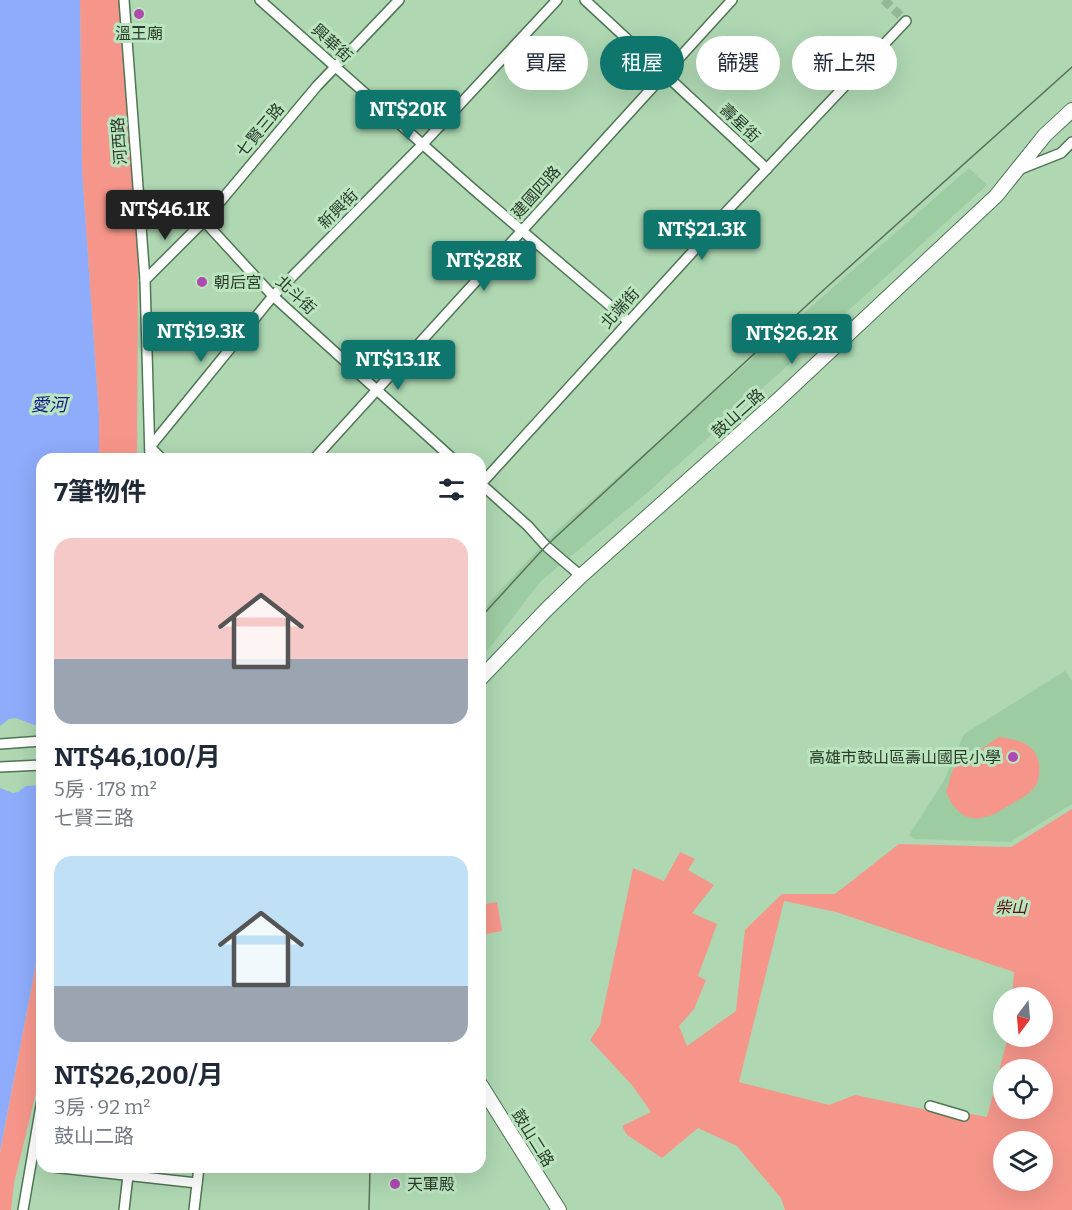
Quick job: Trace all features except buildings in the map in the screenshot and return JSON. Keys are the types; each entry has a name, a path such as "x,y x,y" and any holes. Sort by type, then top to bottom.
{"street":[{"name":"河西路","path":"124,0 145,280 150,453"},
{"name":"興華街","path":"260,0 473,189 628,321"},
{"name":"七賢三路","path":"145,280 204,220 335,66 399,0"},
{"name":"新興街","path":"150,447 273,296 423,144 557,0"},
{"name":"壽星街","path":"585,0 625,36"},
{"name":"建國四路","path":"684,53 732,0"},
{"name":"北端街","path":"486,477 697,247 727,211 906,21"},
{"name":"建國四路","path":"320,453 650,90"},
{"name":"壽星街","path":"684,90 767,170"},
{"name":"鼓山二路","path":"486,673 581,576 996,196 1045,135 1072,110"},
{"path":"1018,170 1061,153 1072,142"},
{"name":"北斗街","path":"204,220 273,296 446,453"},
{"path":"150,447 156,453"},
{"path":"486,489 581,576"},
{"path":"0,744 36,741"},
{"path":"0,767 36,765"},
{"name":"鼓山二路","path":"486,1094 559,1210"},
{"path":"930,1106 964,1116"},
{"path":"23,1210 36,1132"},
{"path":"30,1165 36,1166"},
{"path":"124,1210 128,1173"},
{"path":"140,1173 197,1183"},
{"path":"194,1210 198,1173"}],"shaded area":[{"path":"969,168 987,185 647,493 541,581 486,652 486,606 554,533"},
{"name":"高雄市鼓山區壽山國民小學","path":"1065,671 1072,681 1072,804 1010,842 915,839 909,835 944,781 964,734"}],"green space":[{"path":"80,0 121,0 138,258 137,453 99,453 99,415 82,170"},
{"path":"999,737 1019,741 1035,752 1039,769 1037,783 1029,793 998,812 980,818 965,816 958,811 946,792 953,769"},
{"name":"柴山","path":"1072,809 1072,1210 785,1210 781,1198 737,1146 698,1128 662,1158 627,1135 622,1126 651,1112 632,1085 590,1040 600,1025 633,868 664,881 680,852 695,859 688,870 714,885 692,913 717,924 698,976 706,980 694,1009 679,1026 687,1046 736,1011 745,930 782,894 835,894 899,844 1011,847","holes":["784,901 836,912 1014,972 1013,987 1053,987 1053,1047 1005,1047 1002,1059 1053,1059 1053,1119 993,1119 993,1094 987,1117 937,1112 855,1095 829,1105 739,1082"]},
{"path":"497,902 502,931 486,934 486,904"},
{"path":"36,964 36,1093 14,1183 11,1210 0,1210 0,1152"}],"water":[{"name":"愛河","path":"0,0 80,0 82,170 99,415 99,453 36,453 36,964 0,1151"}],"pier":[{"path":"16,718 36,725 36,785 26,786 13,793 0,788 0,726 9,719"}],"tunnel":[{"path":"884,0 906,21"}],"tram line":[{"path":"486,611 546,546 818,295 1072,67"},
{"path":"369,1210 370,1173"}],"place":[{"name":"溫王廟","path":"139,14"},
{"name":"朝后宮","path":"202,282"},
{"name":"高雄市鼓山區壽山國民小學","path":"1013,757"},
{"name":"天軍殿","path":"395,1184"}]}
